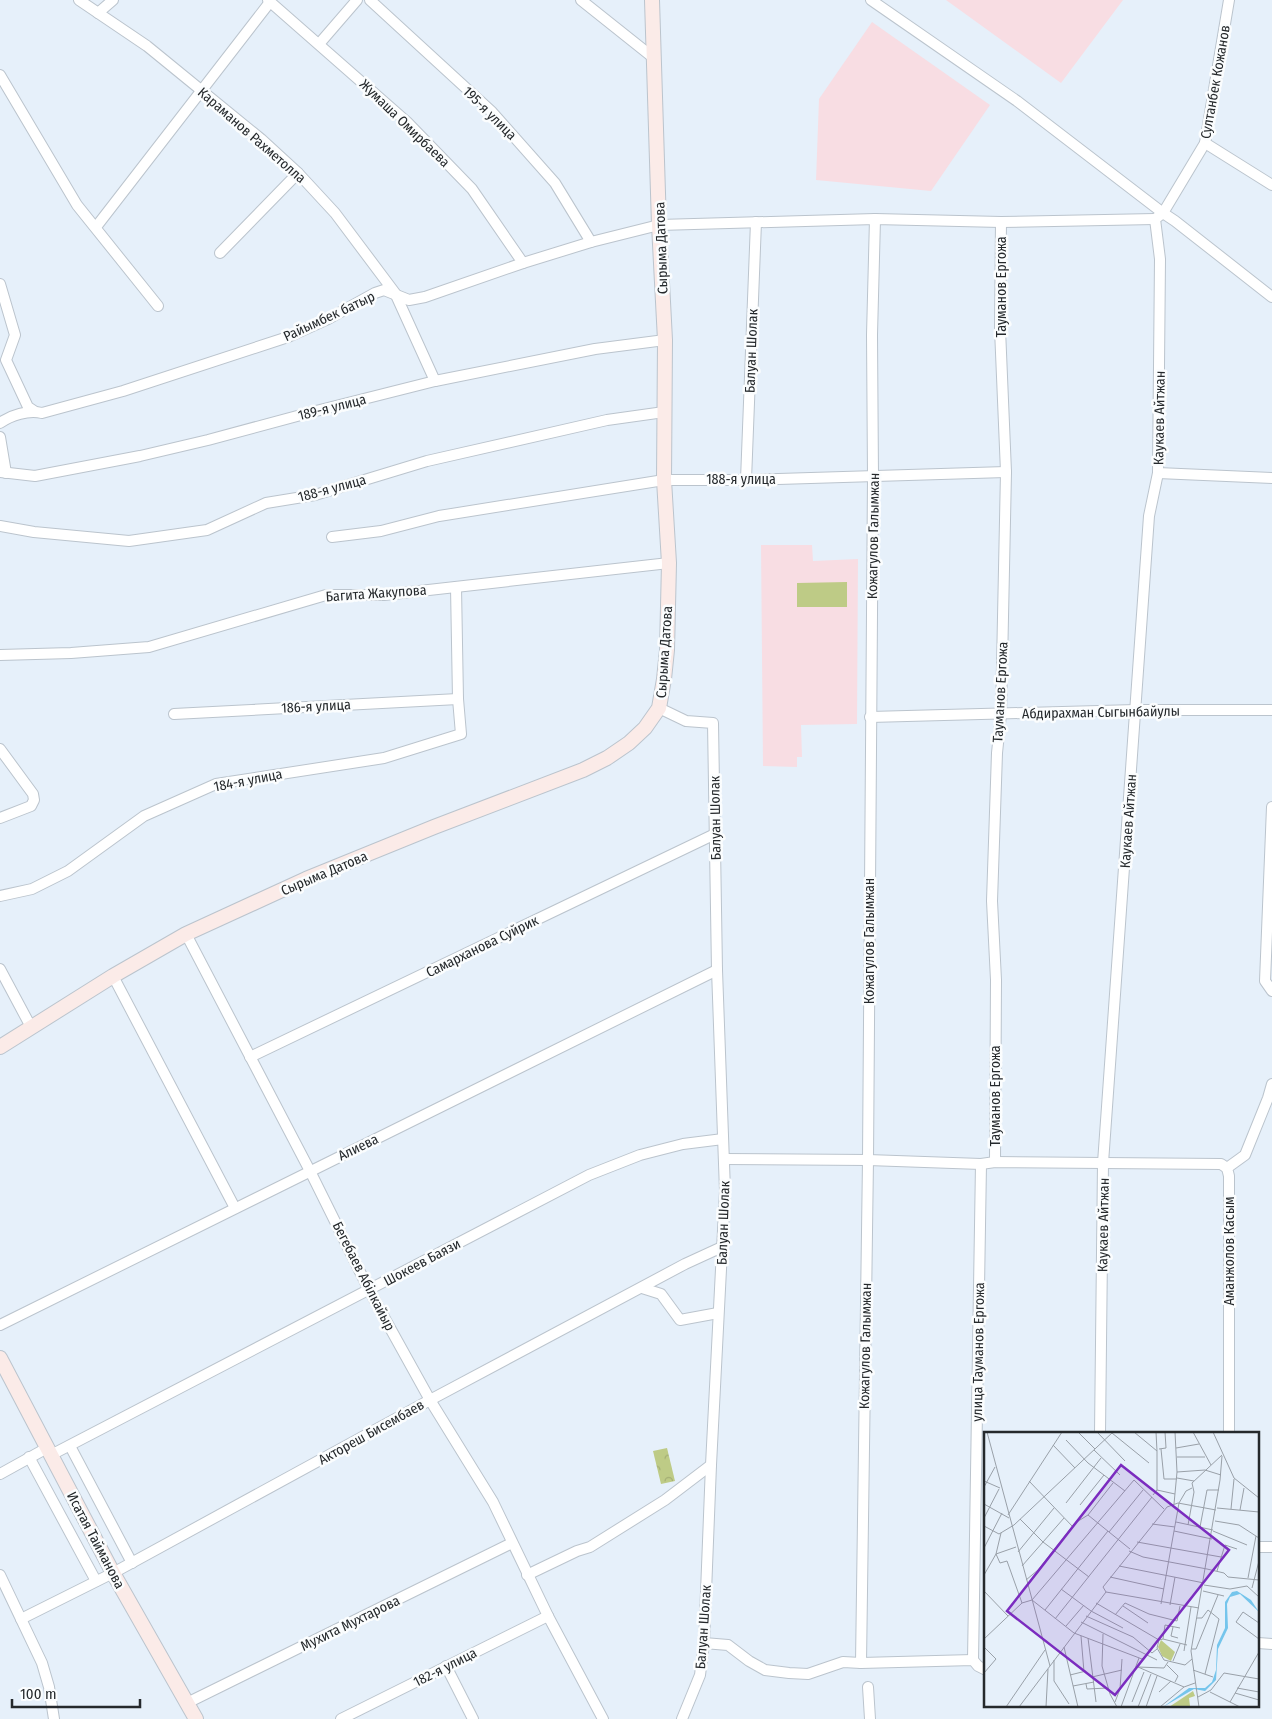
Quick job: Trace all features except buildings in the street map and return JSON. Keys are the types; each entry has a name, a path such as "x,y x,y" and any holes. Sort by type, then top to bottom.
{"street":[{"name":"Караманов Рахметолла","path":"79,0 147,46 261,139 298,173 335,213 395,293 435,381"},
{"path":"98,14 113,0"},
{"path":"319,44 357,0"},
{"name":"195-я улица","path":"370,0 492,112 555,183 591,242"},
{"path":"580,0 654,59"},
{"name":"Сырыма Датова","path":"0,1047 113,976 186,934 306,879 434,827 583,770 607,758 629,743 645,728 659,708 666,650 669,563 664,480 665,340 659,225 652,0"},
{"path":"871,0 1017,101 1159,216 1175,221 1272,297"},
{"name":"Султанбек Кожанов","path":"1159,216 1205,143 1230,0"},
{"path":"96,227 269,1"},
{"name":"Жумаша Омирбаева","path":"269,1 407,122 472,189 523,263"},
{"path":"0,75 77,205 158,306"},
{"path":"1205,143 1272,185"},
{"path":"220,253 298,173"},
{"name":"Райымбек батыр","path":"0,423 8,417 34,411 42,413 141,385 288,337 384,290 409,300 425,297 591,242 659,225 875,219 1000,222 1159,216"},
{"name":"Каукаев Айтжан","path":"1100,1432 1103,1163 1149,516 1158,473 1159,216"},
{"name":"Кожагулов Галымжан","path":"861,1663 868,1160 873,477 872,335 875,219"},
{"name":"Балуан Шолак","path":"746,480 756,222"},
{"name":"Тауманов Ергожа","path":"995,1162 996,980 992,900 997,753 1001,714 1006,472 1000,329 1000,222"},
{"path":"0,284 15,335 3,362"},
{"name":"189-я улица","path":"3,473 36,476 140,456 435,381 595,349 665,340"},
{"path":"0,350 3,362 28,407 34,411"},
{"name":"188-я улица","path":"0,526 34,532 129,541 207,530 266,503 315,494 427,461 607,420 664,412"},
{"path":"0,437 3,473"},
{"name":"188-я улица","path":"332,537 381,531 439,516 664,480 746,480 1006,472"},
{"path":"1158,473 1272,478"},
{"name":"Багита Жакупова","path":"0,655 149,647 326,595 384,596 669,563"},
{"path":"456,587 458,698"},
{"name":"186-я улица","path":"174,714 458,698"},
{"name":"184-я улица","path":"0,896 32,889 68,871 144,816 216,784 384,758 461,734 458,698"},
{"name":"Балуан Шолак","path":"659,708 686,721 713,723 717,970 725,1191 704,1643 700,1675 682,1719"},
{"name":"Абдирахман Сыгынбайулы","path":"870,717 1136,710 1272,710"},
{"path":"0,749 33,794 34,800 31,806 0,818"},
{"path":"1272,807 1266,981 1272,991"},
{"name":"Самарханова Суйрик","path":"250,1057 715,834"},
{"name":"Бегебаев Абілкайыр","path":"186,934 370,1290 430,1400 493,1502 527,1575 603,1719"},
{"path":"0,969 31,1027"},
{"name":"Алиева","path":"0,1325 717,970"},
{"path":"113,976 235,1208"},
{"path":"724,1159 868,1160 981,1164 995,1162 1221,1164 1227,1168 1245,1155 1272,1084"},
{"name":"Шокеев Баязи","path":"0,1474 30,1457 70,1446 589,1175 649,1152 683,1144 723,1139"},
{"name":"улица Тауманов Ергожа","path":"973,1660 981,1164"},
{"name":"Аманжолов Касым","path":"1227,1168 1229,1176 1229,1432"},
{"name":"Актореш Бисембаев","path":"21,1619 113,1573 430,1400 685,1264 722,1247"},
{"path":"642,1288 661,1294 680,1320 718,1313"},
{"name":"Исатая Тайманова","path":"0,1358 113,1573 196,1719"},
{"path":"70,1446 132,1562"},
{"path":"30,1457 96,1581"},
{"path":"527,1575 577,1551 590,1547 665,1500 711,1465"},
{"name":"Мухита Мухтарова","path":"187,1702 512,1543"},
{"path":"0,1575 42,1663 49,1687 54,1719"},
{"name":"182-я улица","path":"342,1719 548,1616"},
{"path":"704,1643 728,1645 749,1661 765,1670 781,1672 808,1674 843,1662 973,1660 984,1669"},
{"path":"446,1666 473,1719"},
{"path":"868,1687 870,1719"}],"shaded area":[{"path":"946,0 1123,0 1061,83"},
{"path":"872,22 990,105 931,191 816,180 819,99"},
{"path":"761,545 812,545 813,561 858,559 857,724 801,725 802,757 797,757 797,767 763,766"}],"green space":[{"path":"847,582 847,607 797,607 797,583"},
{"path":"667,1448 675,1481 661,1484 653,1451"}]}
